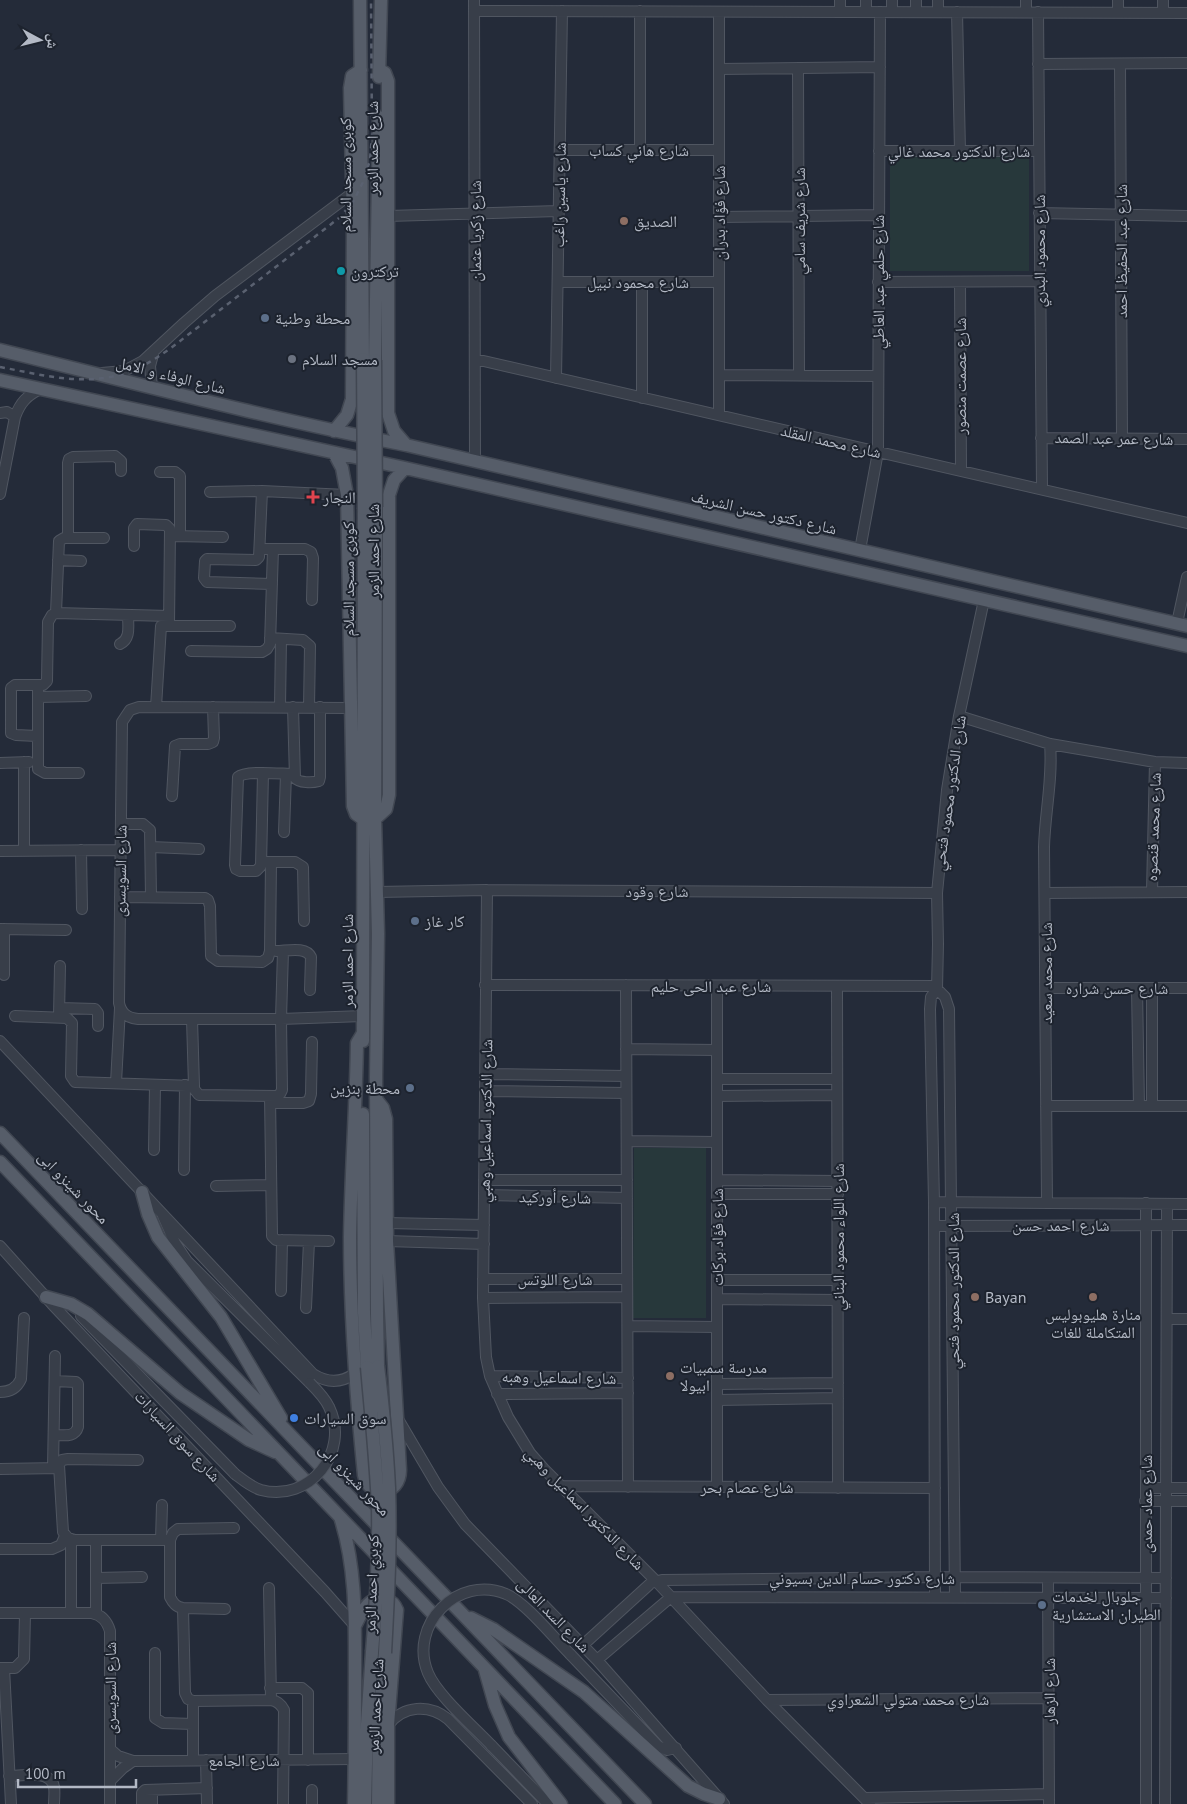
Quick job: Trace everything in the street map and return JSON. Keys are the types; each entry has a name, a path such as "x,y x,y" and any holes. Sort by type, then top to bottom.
{"main road":[{"name":"شارع احمد الزمر","path":"334,431 347,415 352,399 350,88 352,76 361,70 360,0"},
{"name":"شارع احمد الزمر","path":"381,0 380,70 385,73 388,81 388,407 391,425 397,436 406,445"},
{"name":"كوبرى مسجد السلام","path":"361,70 369,360 369,819"},
{"name":"كوبرى مسجد السلام","path":"369,360 380,70"},
{"name":"شارع الوفاء و الامل","path":"0,350 334,431"},
{"path":"0,380 405,468 1187,646"},
{"path":"352,399 359,410 368,414 381,412 388,407"},
{"path":"209,426 214,403"},
{"name":"شارع دكتور حسن الشريف","path":"334,431 406,445 1182,624"},
{"name":"شارع احمد الزمر","path":"334,453 342,468 347,495 353,806 356,814 369,819 381,814 388,802 389,504 392,484 405,468"},
{"path":"347,495 362,489 373,490 389,504"},
{"path":"794,556 798,536"},
{"path":"912,583 916,563"},
{"name":"شارع احمد الزمر","path":"369,819 377,892 376,1099 383,1108 386,1119 386,1223 400,1470 399,1481 392,1489 387,1491 376,1491 371,1488 364,1475 354,1374 350,1236 357,1044 363,1033 369,819"},
{"path":"363,1033 364,1313 373,1367"},
{"path":"373,1367 377,1314 376,1099"},
{"name":"محور شينزو ابى","path":"0,1133 645,1804"},
{"path":"0,1162 615,1804"},
{"path":"142,1192 148,1214 158,1237 221,1316 291,1436"},
{"path":"49,1300 71,1304 88,1314 180,1393 249,1440 279,1453"},
{"name":"كوبري احمد الزمر","path":"373,1367 374,1447 378,1510 378,1652"},
{"name":"شارع احمد الزمر","path":"340,1518 351,1560 355,1626 354,1804"},
{"name":"شارع احمد الزمر","path":"355,1626 368,1604 375,1599 382,1598 390,1601 397,1610 388,1725 388,1804"},
{"path":"464,1615 493,1629 574,1684 688,1786 722,1802"},
{"path":"365,1804 367,1724 378,1652"},
{"path":"378,1652 378,1804"},
{"path":"485,1668 495,1705 509,1736 561,1804"}],"street":[{"name":"شارع زكريا عثمان","path":"474,0 474,461"},
{"path":"802,0 802,12"},
{"path":"840,0 840,12"},
{"path":"866,0 866,12"},
{"path":"892,0 892,12"},
{"path":"916,0 916,12"},
{"path":"938,0 938,12"},
{"path":"1026,0 1026,12"},
{"path":"1118,0 1118,12"},
{"path":"1163,0 1163,12"},
{"path":"474,11 1187,13"},
{"name":"شارع ياسين راغب","path":"556,378 562,11"},
{"path":"640,12 640,150"},
{"name":"شارع فؤاد بدران","path":"719,12 719,415"},
{"name":"شارع حلمي عبد العاطي","path":"860,550 878,452 880,12"},
{"path":"957,12 960,151"},
{"name":"شارع محمود البدري","path":"1038,12 1042,489"},
{"path":"1038,64 1187,63"},
{"name":"شارع عبد الحفيظ احمد","path":"1120,64 1122,438"},
{"path":"719,69 880,66"},
{"name":"شارع شريف سامي","path":"798,68 799,376"},
{"name":"شارع هاني كساب","path":"560,150 719,150"},
{"name":"شارع الدكتور محمد غالي","path":"879,151 1039,151"},
{"path":"99,374 131,368 143,361 216,296 352,194"},
{"path":"388,216 474,215 558,211"},
{"path":"1039,213 1187,216"},
{"path":"719,218 879,215"},
{"path":"878,282 1040,281"},
{"name":"شارع محمود نبيل","path":"558,282 719,282"},
{"path":"642,282 642,398"},
{"name":"شارع عصمت منصور","path":"960,282 961,471"},
{"path":"152,388 150,366 154,350"},
{"name":"شارع محمد المقلد","path":"475,360 1187,523"},
{"path":"719,375 878,376"},
{"path":"0,494 14,417 24,400 32,393 41,389"},
{"path":"0,413 7,412 14,417"},
{"name":"شارع عمر عبد الصمد","path":"1041,438 1187,439"},
{"path":"68,538 69,459 73,457 115,456 121,461 121,472"},
{"path":"156,707 160,629 169,620 181,478 175,472 160,472"},
{"path":"210,492 262,491 347,495"},
{"path":"262,491 260,557 256,560 206,559 204,562 204,579 207,582 272,584"},
{"path":"134,546 134,528 138,524 166,525 176,536 223,537"},
{"path":"56,613 59,541 62,538 104,538"},
{"path":"260,548 305,549 310,552 313,558 312,600"},
{"path":"191,651 262,652 269,646 273,549"},
{"path":"58,560 81,561"},
{"path":"1182,624 1187,577"},
{"name":"شارع الدكتور محمود فتحي","path":"935,1597 934,1202 930,1010 931,997 937,987 937,893 943,816 959,716 984,600"},
{"path":"37,736 16,736 10,731 12,687 15,685 43,685 47,682 48,622 50,617 56,613 128,615 230,626"},
{"path":"120,644 127,639 128,615"},
{"path":"270,638 303,640 310,646 309,707"},
{"path":"280,707 281,639"},
{"path":"38,685 38,769 42,772 79,773"},
{"path":"38,697 86,696"},
{"name":"شارع السويسرى","path":"116,1082 120,1008 122,722 126,713 134,708 156,707 351,708"},
{"path":"172,796 175,746 213,742 213,707"},
{"path":"284,832 290,774 293,707"},
{"path":"304,921 305,870 303,867 295,862 266,862 256,871 240,871 235,867 238,779 240,775 244,774 290,774 298,781 315,782 320,779 320,707"},
{"path":"959,716 1050,744 1155,762 1187,763"},
{"name":"شارع محمد سعيد","path":"1047,1203 1044,825 1052,766 1050,744"},
{"path":"24,762 24,851"},
{"path":"0,763 37,762"},
{"name":"شارع محمد قنصوه","path":"1152,892 1155,762"},
{"path":"120,897 202,898 208,900 210,906 210,954 216,960 262,962 268,958 270,951 263,774"},
{"path":"121,824 143,824 152,833 151,897"},
{"path":"151,847 199,849"},
{"path":"82,850 82,909"},
{"path":"0,851 121,850"},
{"name":"شارع وقود","path":"377,892 487,890 937,893"},
{"name":"شارع الدكتور اسماعيل وهبي","path":"487,890 483,1298 486,1357 490,1376 497,1394 518,1435 560,1486 656,1581 767,1700 867,1801"},
{"path":"1045,893 1187,892"},
{"path":"4,975 2,929 66,930"},
{"path":"270,951 305,950 310,955 310,990"},
{"path":"270,1100 279,1095 282,1090 281,1019 283,951"},
{"path":"59,1013 60,966"},
{"name":"شارع عبد الحى حليم","path":"486,985 937,987"},
{"path":"626,985 628,1487"},
{"name":"شارع فؤاد بركات","path":"717,986 717,1487"},
{"name":"شارع اللواء محمود البناني","path":"837,986 838,1488"},
{"name":"شارع الدكتور محمود فتحي","path":"937,987 945,997 949,1009 955,1597"},
{"name":"شارع حسن شراره","path":"1046,988 1187,988"},
{"path":"1137,988 1138,1106"},
{"path":"1152,988 1152,1106"},
{"path":"120,1008 127,1016 132,1018 281,1019 363,1016"},
{"path":"14,1016 94,1009 98,1013 98,1026"},
{"path":"59,1013 72,1023 71,1076 77,1083 116,1082 190,1086 202,1096 302,1103 309,1101 311,1094 312,1042"},
{"path":"184,1170 190,1086 192,1019"},
{"path":"0,1041 313,1374 323,1380 334,1381 345,1379 354,1374"},
{"path":"626,1049 717,1050"},
{"path":"485,1074 626,1076"},
{"path":"717,1079 837,1079"},
{"path":"154,1150 156,1085"},
{"path":"485,1091 626,1093"},
{"path":"717,1096 837,1095"},
{"path":"270,1100 272,1236 275,1240 329,1241"},
{"path":"1046,1106 1187,1106"},
{"path":"627,1141 717,1142"},
{"name":"شارع أوركيد","path":"484,1180 627,1180"},
{"path":"717,1180 838,1181"},
{"path":"216,1186 271,1185"},
{"path":"717,1194 838,1194"},
{"name":"شارع أوركيد","path":"484,1195 627,1198"},
{"name":"شارع احمد حسن","path":"934,1202 1187,1204"},
{"name":"شارع عماد حمدى","path":"1146,1204 1146,1804"},
{"name":"شارع عماد حمدى","path":"1165,1804 1167,1204"},
{"path":"49,1300 71,1310 86,1320 235,1474 250,1486 260,1490 281,1492 301,1487 318,1475 325,1467 334,1447 335,1426 329,1406 310,1383 187,1261 170,1233 162,1212"},
{"path":"386,1223 484,1225"},
{"name":"شارع احمد حسن","path":"934,1226 1187,1225"},
{"path":"281,1291 282,1240"},
{"path":"306,1308 309,1241"},
{"path":"387,1241 484,1244"},
{"name":"شارع سوق السيارات","path":"0,1246 355,1626"},
{"name":"شارع اللوتس","path":"483,1279 627,1279"},
{"path":"717,1280 838,1280"},
{"name":"شارع اللوتس","path":"483,1298 628,1297"},
{"path":"717,1299 838,1300"},
{"path":"0,1392 11,1390 21,1378 24,1318"},
{"path":"1167,1319 1187,1319"},
{"path":"628,1326 717,1327"},
{"path":"55,1356 54,1435 56,1468 61,1529 68,1537 71,1613"},
{"name":"شارع اسماعيل وهبه","path":"490,1376 628,1378"},
{"path":"54,1435 73,1434 77,1432 78,1428 77,1383 55,1381"},
{"path":"717,1384 838,1383"},
{"name":"شارع اسماعيل وهبه","path":"497,1394 628,1393"},
{"path":"717,1400 838,1398"},
{"name":"شارع السد العالى","path":"397,1417 449,1505 597,1660 722,1802"},
{"path":"56,1468 65,1459 138,1460"},
{"path":"0,1469 56,1468"},
{"name":"شارع عصام بحر","path":"560,1486 935,1488"},
{"path":"1146,1488 1187,1488"},
{"path":"1146,1502 1187,1501"},
{"path":"162,1505 170,1597 175,1605 184,1608 225,1609"},
{"path":"68,1537 96,1540 166,1540 178,1529 234,1528"},
{"path":"0,1549 52,1549 61,1545 68,1537"},
{"path":"0,1613 96,1614 96,1540"},
{"path":"96,1578 142,1577"},
{"name":"شارع دكتور حسام الدين بسيوني","path":"656,1581 935,1577 1166,1578"},
{"name":"شارع الزهار","path":"1048,1578 1049,1799"},
{"path":"583,1645 651,1583 656,1581"},
{"path":"269,1588 270,1700"},
{"path":"548,1804 441,1693 427,1672 424,1639 430,1623 440,1609 452,1598 468,1592 484,1590 501,1592 516,1599 658,1746 667,1750 676,1748"},
{"path":"597,1660 671,1597"},
{"name":"شارع دكتور حسام الدين بسيوني","path":"671,1597 1166,1598"},
{"path":"184,1608 185,1693 188,1699 193,1701 270,1700 278,1702 284,1710 283,1804"},
{"path":"11,1804 9,1776 4,1749 2,1668 15,1668 24,1659 25,1613"},
{"name":"شارع السويسرى","path":"96,1614 106,1620 110,1631 110,1804"},
{"path":"155,1652 155,1718 163,1724 193,1724"},
{"path":"270,1688 302,1688 308,1693 308,1760"},
{"name":"شارع محمد متولي الشعراوي","path":"767,1700 1049,1698"},
{"path":"193,1701 194,1760"},
{"path":"388,1725 407,1710 426,1708 438,1712 448,1719 532,1804"},
{"name":"شارع الجامع","path":"110,1749 123,1758 133,1761 354,1759"},
{"path":"206,1760 207,1804"},
{"path":"110,1781 133,1761"},
{"path":"9,1776 39,1775 48,1778 54,1786 54,1804"},
{"path":"142,1804 143,1792 207,1788"},
{"path":"152,1790 152,1804"},
{"path":"312,1790 312,1804"},
{"path":"867,1801 1049,1799"}],"shaded area":[{"path":"890,157 1029,157 1029,271 890,271"},
{"path":"634,1148 706,1148 706,1318 633,1318"}],"railway":[{"path":"0,367 49,376 82,379 115,376 136,369 171,348 339,218 353,202 363,182 370,160 372,135 371,0"}],"place":[{"name":"الصديق","path":"624,221"},
{"name":"تركترون","path":"341,271"},
{"name":"محطة وطنية","path":"265,318"},
{"name":"مسجد السلام","path":"292,359"},
{"name":"النجار","path":"313,497"},
{"name":"كار غاز","path":"415,921"},
{"name":"محطة بنزين","path":"410,1088"},
{"name":"Bayan","path":"975,1297"},
{"name":"منارة هليوبوليس المتكاملة للغات","path":"1093,1297"},
{"name":"مدرسة سمبيات ابيولا","path":"670,1376"},
{"name":"سوق السيارات","path":"294,1418"},
{"name":"جلوبال لخدمات الطيران الاستشارية","path":"1042,1605"}]}
